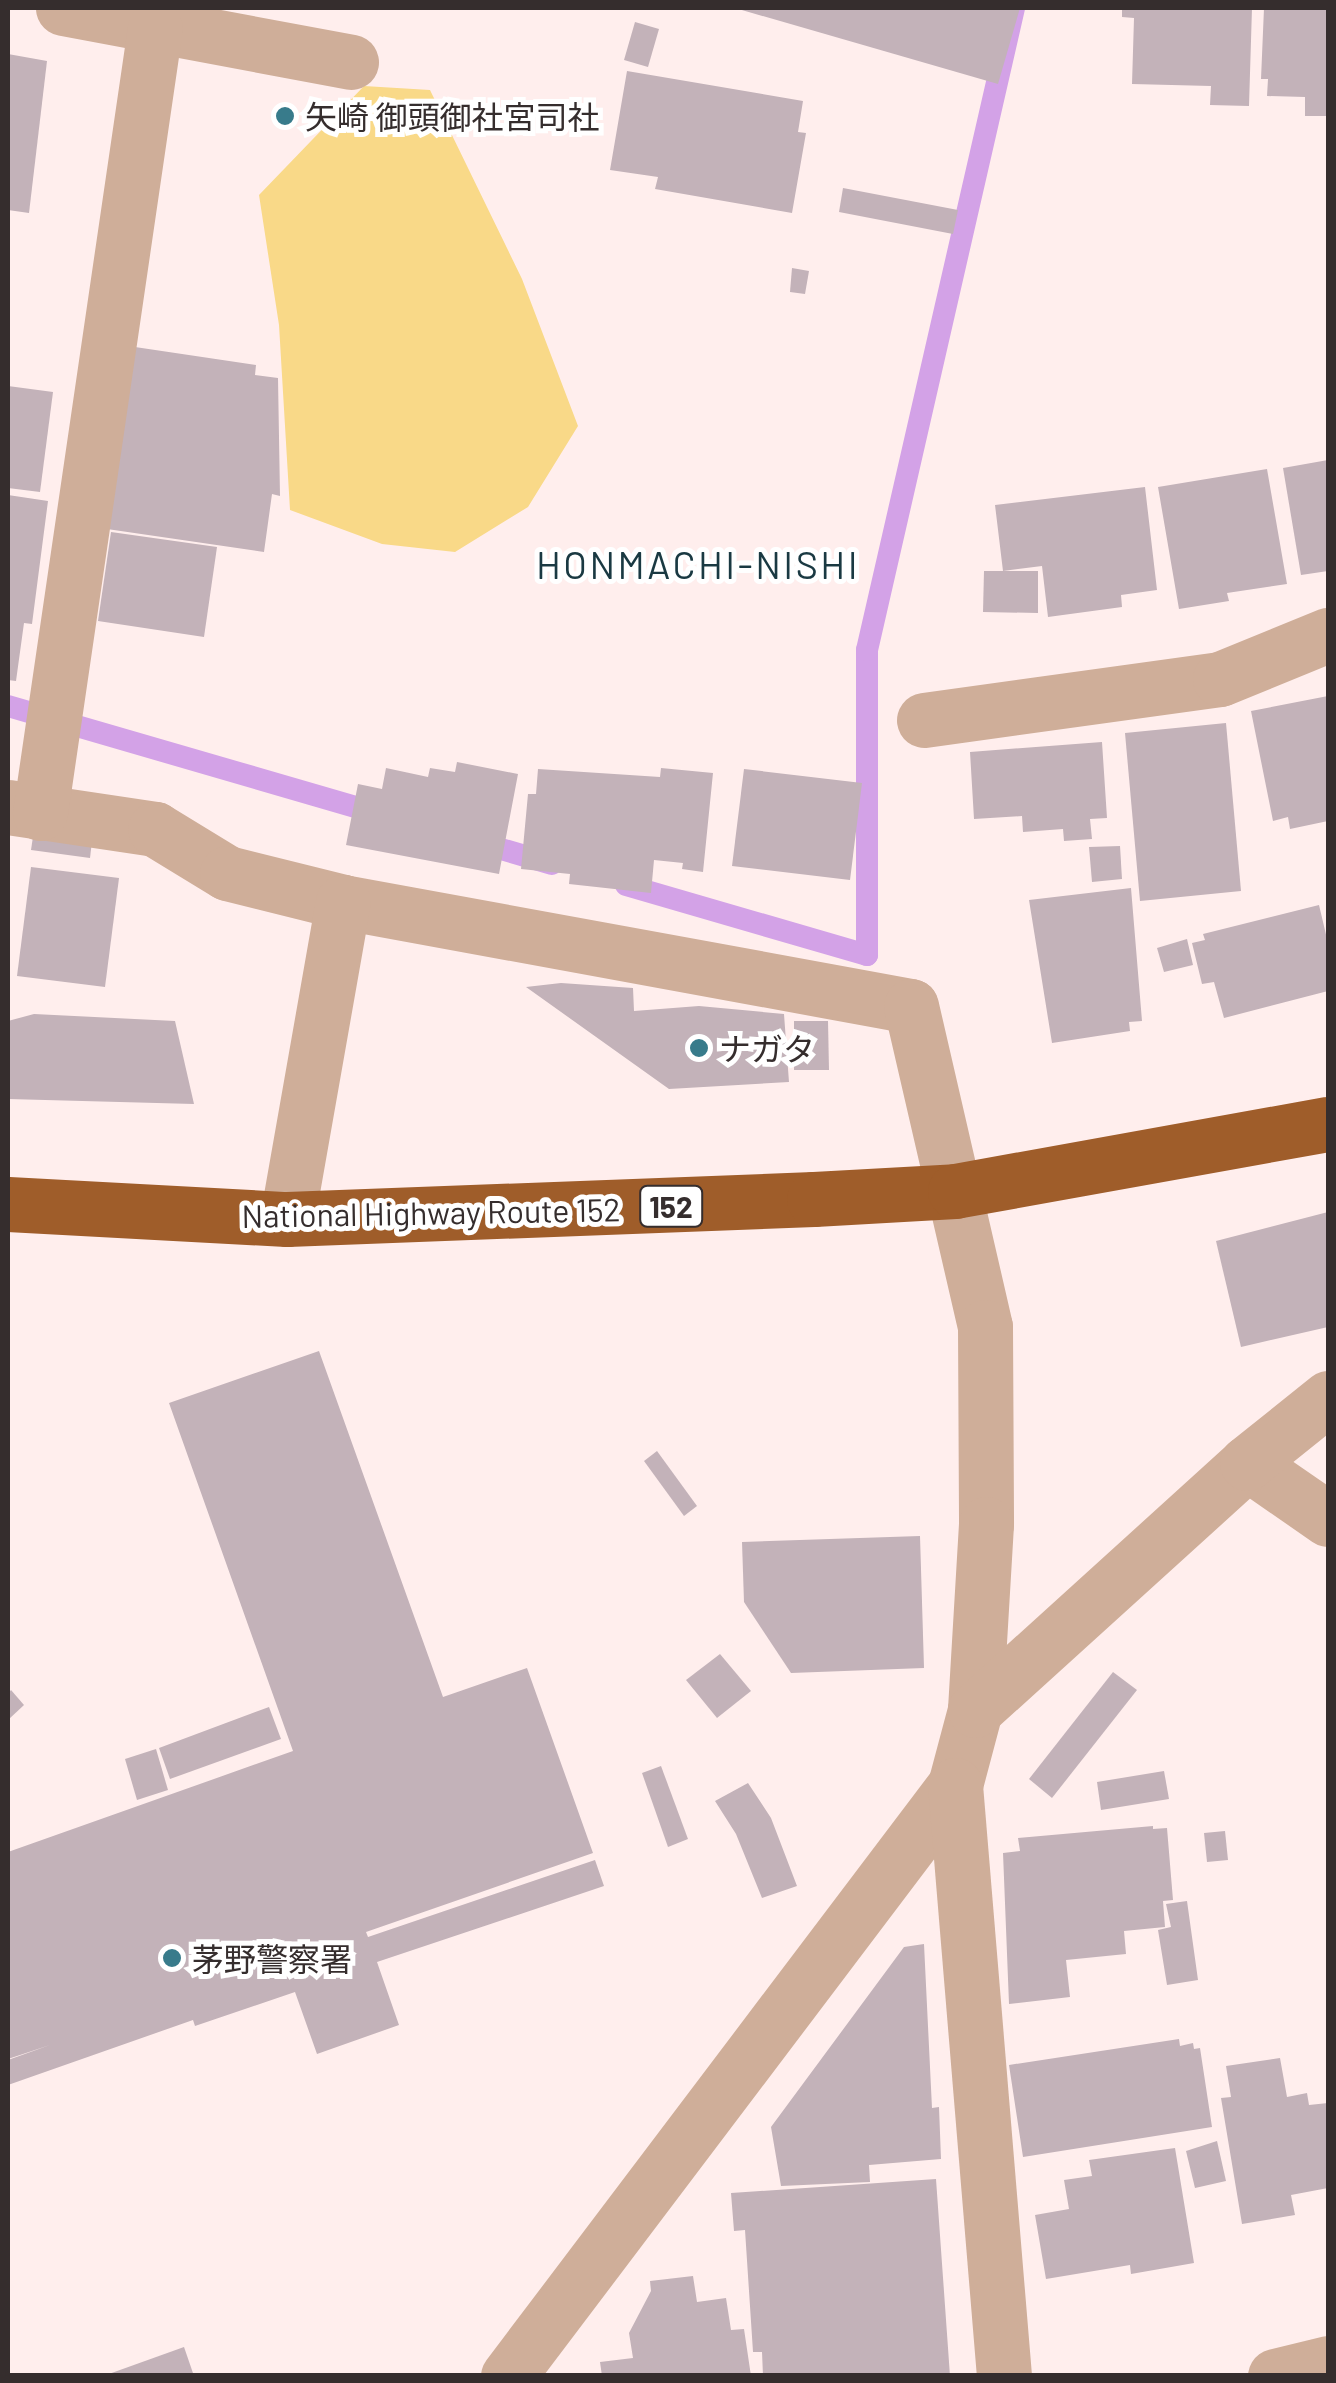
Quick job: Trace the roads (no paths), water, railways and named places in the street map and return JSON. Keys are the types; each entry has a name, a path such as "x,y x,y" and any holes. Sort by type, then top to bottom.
{"highway":[{"name":"National Highway Route 152","path":"8,1204 287,1219 723,1204 955,1190 1328,1124"}],"street":[{"path":"62,8 351,62"},
{"path":"155,28 24,810 155,829 227,873 343,902 910,1006 985,1328 986,1524 975,1710 955,1786 1004,2376"},
{"path":"924,720 1220,679 1328,634"},
{"path":"287,1219 343,902"},
{"path":"975,1710 1247,1463 1328,1398"},
{"path":"1247,1463 1328,1519"},
{"path":"508,2376 955,1786"},
{"path":"1275,2376 1328,2363"}],"waterway":[{"path":"626,885 867,955 867,650 1014,8"},
{"path":"8,706 384,815"},
{"path":"477,842 552,864"}],"place":[{"name":"矢崎 御頭御社宮司社","path":"285,116"},
{"name":"ナガタ","path":"699,1048"},
{"name":"茅野警察署","path":"172,1958"}],"district":[{"name":"HONMACHI-NISHI","path":"698,565"}]}
